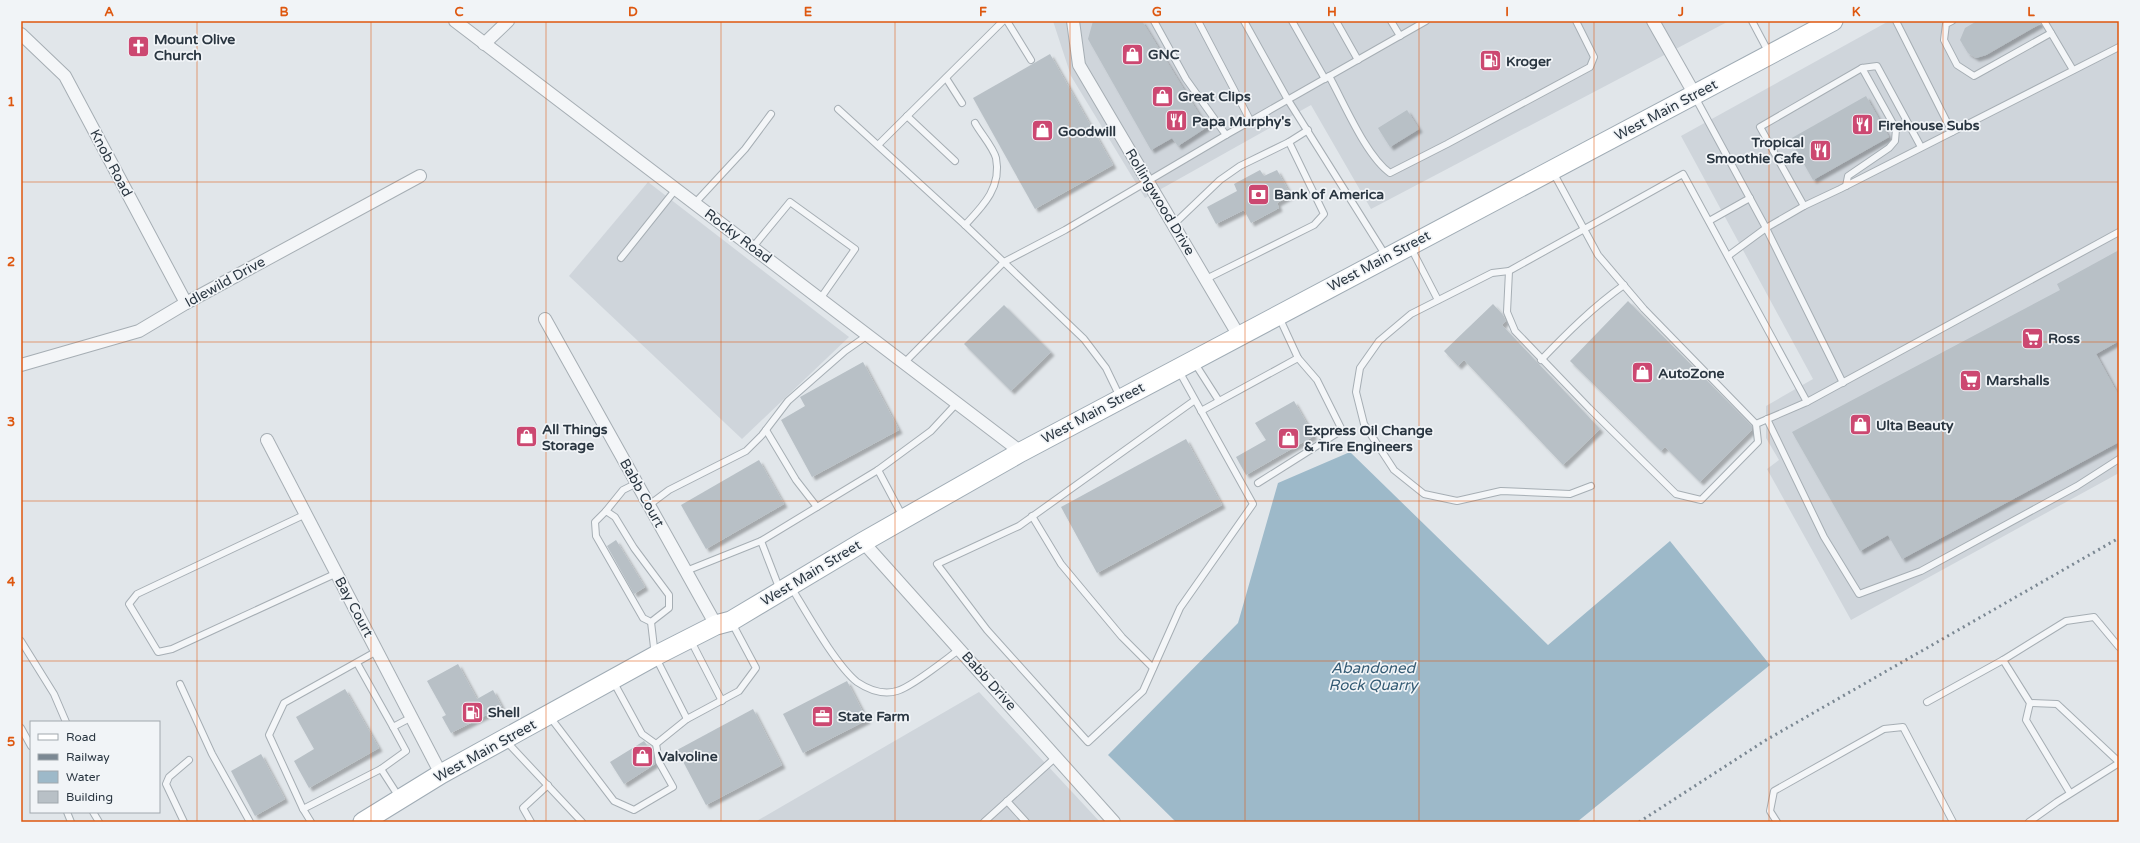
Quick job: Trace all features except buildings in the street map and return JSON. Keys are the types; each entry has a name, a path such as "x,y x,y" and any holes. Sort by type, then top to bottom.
{"main road":[{"name":"West Main Street","path":"372,820 441,774 504,739 550,716 655,656 723,623 785,589 1021,452 1695,95 1829,22"}],"street":[{"name":"Rocky Road","path":"455,21 1021,452"},
{"path":"484,44 508,21"},
{"name":"Rollingwood Drive","path":"1073,21 1079,65 1239,336"},
{"path":"1652,21 1695,95"},
{"name":"Knob Road","path":"21,34 65,76 186,303"},
{"name":"Idlewild Drive","path":"21,365 139,331 186,303 420,176"},
{"name":"Babb Court","path":"546,319 686,571 723,623"},
{"name":"Bay Court","path":"267,440 441,774"},
{"name":"Babb Drive","path":"864,542 1114,822"}],"lane":[{"path":"878,146 1003,21"},
{"path":"1007,21 1031,60"},
{"path":"1154,21 1186,79 1226,135"},
{"path":"1198,21 1250,120"},
{"path":"1244,21 1288,100 1387,257"},
{"path":"1292,21 1372,154 1382,167 1390,173 1590,67 1594,57 1576,21"},
{"path":"1336,21 1358,60"},
{"path":"1391,21 1400,36"},
{"path":"904,363 1004,262 1065,230 1250,120 1426,21"},
{"path":"1752,21 1769,55"},
{"path":"1896,21 1952,132"},
{"path":"1952,21 1946,24 1944,40 1956,65 1974,76 2051,33"},
{"path":"2044,21 2073,70"},
{"path":"1728,256 1766,228 1804,206 2119,47"},
{"path":"1804,206 1760,127 1862,68 1877,66 1921,147"},
{"path":"1846,186 1848,176 1889,148 1895,141 1896,129 1862,68"},
{"path":"946,78 962,103"},
{"path":"1695,95 1766,228 1843,383"},
{"path":"838,109 965,225 1084,340 1106,368 1121,398"},
{"path":"695,203 745,149 771,114"},
{"path":"907,116 955,161"},
{"path":"965,225 984,204 997,182 996,157 975,123"},
{"path":"1174,224 1216,185 1235,170 1289,142 1308,130"},
{"path":"1206,279 1314,225 1324,214 1289,142"},
{"path":"1509,271 1506,312 1515,331 1541,360 1676,494 1701,500 1758,442 1756,424 1644,309 1598,255 1552,170"},
{"path":"1591,486 1570,494 1501,491 1457,501 1424,494 1394,470 1364,424 1356,392 1360,368 1379,341 1411,314 1492,273 1509,271 1683,174 1807,402"},
{"path":"622,258 676,189"},
{"path":"1709,221 1750,198"},
{"path":"753,247 790,202 855,249 820,299"},
{"path":"1756,424 1807,402 1843,383 2119,232"},
{"path":"1410,245 1438,300"},
{"path":"1541,360 1572,327 1602,301 1624,285"},
{"path":"1258,482 1342,430 1317,380 1298,358 1278,315"},
{"path":"649,505 669,490 746,451 766,430 788,401 845,352 868,335"},
{"path":"1201,411 1298,358"},
{"path":"1185,364 1219,401"},
{"path":"1185,364 1195,400 1253,504 1180,608 1143,691 1088,742 987,630 937,564 1019,526 1195,400"},
{"path":"686,571 761,541 878,470 931,431 957,403"},
{"path":"1767,419 1824,538 1859,594 1921,571 2077,486 2119,459"},
{"path":"766,430 796,480 817,507"},
{"path":"878,470 904,519"},
{"path":"637,482 623,490 595,522 596,536 643,618 651,622"},
{"path":"606,511 615,517 634,548 669,595 669,608 651,622"},
{"path":"306,514 137,594 129,604 139,624 158,652 172,649 337,574"},
{"path":"1032,516 1061,564 1122,637 1154,668"},
{"path":"761,541 785,589 842,666 857,682 874,690 887,693 899,690 960,649"},
{"path":"1927,702 2003,660 2066,621 2094,617 2119,647"},
{"path":"651,622 655,656 688,719"},
{"path":"656,744 688,719 739,691 756,668 723,623"},
{"path":"690,640 722,701"},
{"path":"21,641 54,694 66,721"},
{"path":"311,822 303,809 269,735 284,703 377,651"},
{"path":"2003,660 2030,703 2026,720 2070,793"},
{"path":"303,809 381,769 406,751 357,663"},
{"path":"550,716 614,801 634,810 673,787 659,762 656,744 642,734 613,680"},
{"path":"180,684 212,754 250,822"},
{"path":"2029,822 2070,793 2119,763 2057,704 2030,703"},
{"path":"393,727 412,717"},
{"path":"1777,822 1770,811 1774,791 1884,729 1903,727 1953,822"},
{"path":"21,728 30,744"},
{"path":"504,739 582,822"},
{"path":"984,822 1056,757"},
{"path":"184,822 166,784 168,777 189,760"},
{"path":"381,769 400,800"},
{"path":"531,822 523,808 548,786"},
{"path":"1007,801 1026,822"},
{"path":"94,813 99,822"}],"shaded area":[{"path":"1053,21 1729,21 1371,209 1311,105 1145,198 1071,76"},
{"path":"1889,21 2119,21 2119,473 1851,620 1767,469 1779,460 1766,438 1766,406 1813,379 1681,136"},
{"path":"648,182 849,337 742,439 569,276"},
{"path":"979,692 1100,822 755,822"}],"water":[{"name":"Abandoned Rock Quarry","path":"1350,452 1548,645 1670,541 1770,665 1577,822 1176,822 1108,755 1238,623 1278,483"}],"railway":[{"path":"1639,822 1766,740 2119,538"}],"place":[{"name":"Mount Olive Church","path":"139,47"},
{"name":"GNC","path":"1133,54"},
{"name":"Kroger","path":"1491,61"},
{"name":"Great Clips","path":"1162,96"},
{"name":"Papa Murphy's","path":"1176,121"},
{"name":"Firehouse Subs","path":"1862,125"},
{"name":"Goodwill","path":"1043,131"},
{"name":"Tropical Smoothie Cafe","path":"1820,150"},
{"name":"Bank of America","path":"1258,194"},
{"name":"Ross","path":"2033,338"},
{"name":"AutoZone","path":"1642,373"},
{"name":"Marshalls","path":"1971,380"},
{"name":"Ulta Beauty","path":"1861,425"},
{"name":"All Things Storage","path":"526,437"},
{"name":"Express Oil Change & Tire Engineers","path":"1288,438"},
{"name":"Shell","path":"472,712"},
{"name":"State Farm","path":"822,716"},
{"name":"Valvoline","path":"643,756"}]}
